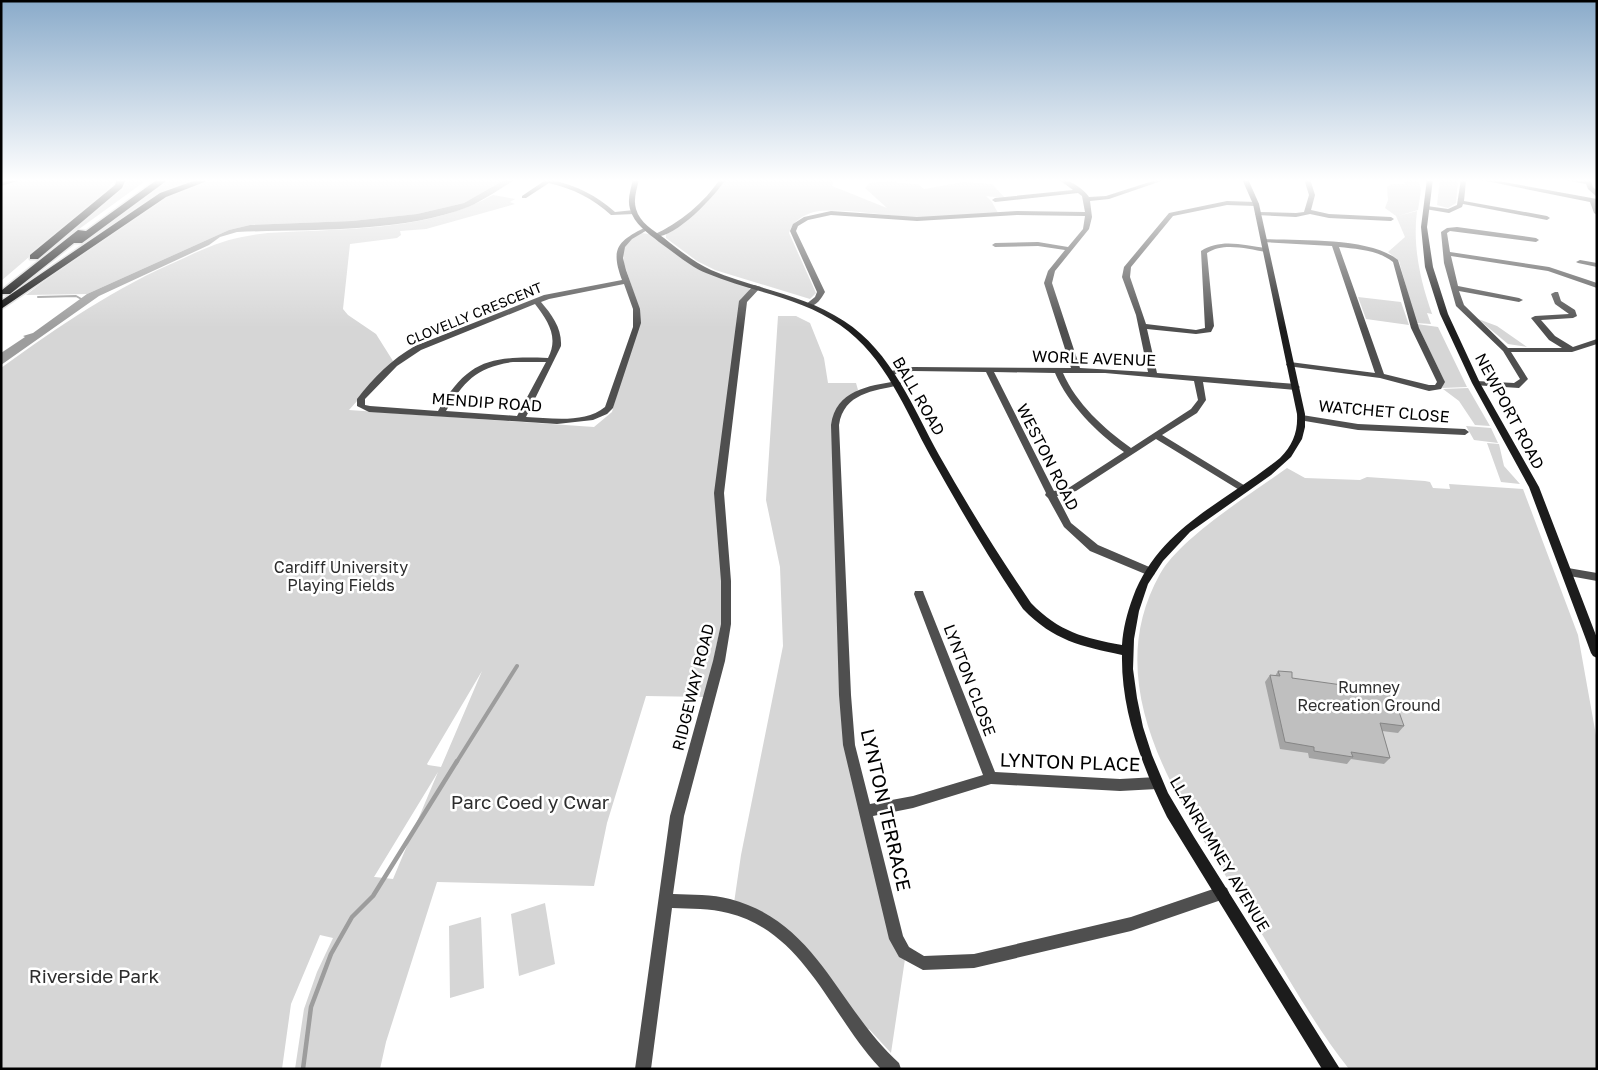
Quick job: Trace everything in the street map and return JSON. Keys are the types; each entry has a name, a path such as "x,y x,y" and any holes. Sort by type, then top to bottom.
{"highway":[{"path":"1,286 68,229"},
{"path":"1,296 89,229"},
{"path":"1,305 64,252 96,229"},
{"path":"1,305 113,229"}],"street":[{"path":"625,282 620,261 621,246 626,238 646,229"},
{"name":"BALL ROAD","path":"646,229 703,269 810,304 858,335 894,378 961,501 1021,597 1034,614 1050,628 1071,639 1127,651"},
{"path":"655,236 668,229"},
{"path":"794,229 793,231 821,292 820,296 810,304"},
{"path":"1076,370 1048,283 1052,271 1086,229"},
{"path":"1153,374 1143,326 1126,271 1159,229"},
{"name":"LLANRUMNEY AVENUE","path":"1261,229 1302,418 1300,437 1289,455 1177,538 1150,572 1132,614 1127,651 1128,679 1135,719 1157,783 1222,893 1332,1069"},
{"name":"NEWPORT ROAD","path":"1424,229 1429,267 1444,314 1476,383 1534,487 1568,572 1597,653"},
{"path":"1476,383 1509,386 1522,383 1523,375 1506,350 1463,310 1446,253 1444,232 1449,229 1536,240"},
{"path":"995,246 1038,244 1070,249"},
{"path":"1143,326 1196,332 1208,330 1210,326 1203,252 1209,248 1222,246 1335,246 1371,248 1385,252 1395,258 1415,328 1440,382 1438,387 1429,388 1380,376 1290,364"},
{"path":"1335,246 1380,376"},
{"path":"1446,253 1549,269 1597,286"},
{"path":"1580,262 1597,265"},
{"name":"CLOVELLY CRESCENT","path":"366,408 362,406 361,399 384,372 405,355 536,301 552,296 625,282"},
{"name":"MENDIP ROAD","path":"366,408 563,421 605,412 609,408 637,323 635,301 625,282"},
{"name":"RIDGEWAY ROAD","path":"643,1069 665,901 681,798 709,702 726,624 726,581 720,524 720,478 742,301 757,287"},
{"path":"1455,288 1519,300"},
{"path":"1555,294 1558,302 1572,312 1573,316 1535,318 1552,338 1572,350"},
{"path":"520,419 557,344 556,329 553,322 536,301"},
{"path":"1506,350 1572,350 1597,341"},
{"path":"440,414 456,386 479,368 512,359 550,360"},
{"name":"WORLE AVENUE","path":"894,378 913,369 1076,370 1153,374 1296,387"},
{"name":"WESTON ROAD","path":"988,369 1063,520 1086,543 1150,572"},
{"path":"1058,370 1065,386 1106,433 1131,452"},
{"name":"LYNTON TERRACE","path":"894,378 852,397 840,408 835,420 846,725 851,755 896,939 904,952 923,963 974,961 1093,934 1167,913 1222,893"},
{"path":"1050,494 1073,489 1157,436 1198,407 1202,396 1198,379"},
{"name":"WATCHET CLOSE","path":"1302,418 1358,427 1465,432"},
{"path":"1157,436 1244,489"},
{"path":"1568,572 1597,576"},
{"name":"LYNTON CLOSE","path":"919,594 991,778"},
{"name":"LYNTON PLACE","path":"866,811 913,802 991,778 1120,785 1157,783"},
{"path":"665,901 731,906 762,920 790,938 821,973 866,1040 893,1069"}],"green space":[{"path":"1,229 62,229 1,281"},
{"path":"73,229 79,229 35,261"},
{"path":"102,229 106,229 75,249"},
{"path":"118,229 233,229 87,294 26,295 72,260"},
{"path":"340,229 426,229 400,231 401,235 397,238 350,244 343,309 348,315 376,334 393,361 349,410 594,427 612,412 640,312 624,263 623,252 626,242 641,233 649,234 696,268 749,287 750,291 741,299 715,493 722,581 721,624 706,697 646,696 607,823 594,886 437,882 386,1042 380,1069 295,1069 304,1009 317,972 333,938 320,935 291,1004 282,1069 1,1069 1,368 66,322 134,282 219,243 250,235","holes":["482,671 441,767 427,764","438,772 393,879 374,877"]},
{"path":"671,229 790,229 789,233 816,293 810,299 715,270 697,261 666,238 666,233"},
{"path":"1402,229 1416,229 1419,269 1426,297 1436,324 1432,314 1427,313 1431,324 1416,323 1399,261 1388,252 1405,237"},
{"path":"1358,297 1401,302 1409,325 1366,319"},
{"path":"778,316 796,316 810,323 824,358 828,383 856,383 858,390 838,406 832,420 842,723 905,959 891,1053 869,1029 866,1031 829,976 734,903 741,855 783,646 780,567 766,500"},
{"path":"1478,319 1497,326 1527,347 1508,344"},
{"path":"1417,324 1438,327 1467,387 1442,388 1444,380"},
{"path":"1468,388 1490,426 1475,425 1459,401 1443,389"},
{"path":"1466,426 1491,428 1498,443 1474,440"},
{"path":"1487,443 1499,444 1504,466 1520,484 1501,482"},
{"name":"Rumney Recreation Ground","path":"1287,468 1305,478 1360,480 1367,477 1425,481 1430,482 1433,488 1450,489 1449,484 1523,489 1578,635 1597,741 1597,1069 1349,1069 1310,1014 1178,795 1158,752 1143,709 1137,664 1142,619 1160,574 1184,545 1218,517"},
{"path":"545,903 555,964 519,976 511,914"},
{"path":"481,917 484,988 450,998 449,926"}],"shaded area":[{"path":"340,229 237,232 220,237 209,245 99,296 1,365 1,353 25,337 23,336 33,333 87,294 229,230"}],"building":[{"path":"1278,671 1292,672 1292,678 1392,692 1404,726 1380,723 1390,758 1351,752 1353,757 1314,751 1314,747 1285,742 1270,675 1280,676"}],"waterway":[{"path":"38,297 76,296 83,300"},
{"path":"456,763 517,666"},
{"path":"303,1069 311,1007 331,954 352,917 373,896 457,761"}],"park label":[{"name":"Cardiff University Playing Fields","path":"341,576"},
{"name":"Parc Coed y Cwar","path":"530,802"},
{"name":"Riverside Park","path":"94,976"}]}
